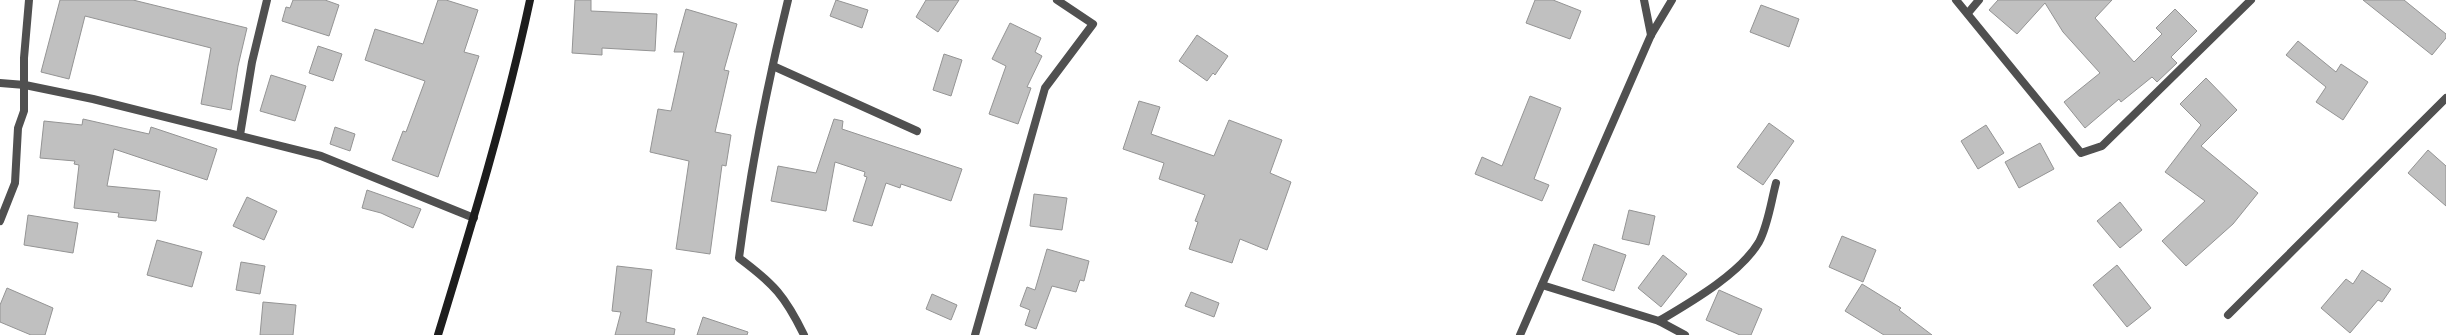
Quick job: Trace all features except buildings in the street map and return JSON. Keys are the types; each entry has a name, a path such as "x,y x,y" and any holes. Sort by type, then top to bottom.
{"main road":[{"path":"438,335 474,218 518,55 530,0"}],"street":[{"path":"0,221 15,183 18,128 24,111 24,58 29,0"},
{"path":"240,135 252,62 267,0"},
{"path":"788,0 773,66 745,212 739,258 768,280 790,307 804,335"},
{"path":"974,335 1045,88 1093,24 1057,0"},
{"path":"1644,0 1651,35"},
{"path":"1520,335 1651,35 1672,0"},
{"path":"1956,0 2082,153 2102,146 2252,0"},
{"path":"1968,13 1979,0"},
{"path":"773,66 917,131"},
{"path":"0,84 25,85 240,135 321,156 474,218"},
{"path":"2228,315 2446,98"},
{"path":"1659,321 1697,299 1752,252 1760,240 1776,184"},
{"path":"1542,285 1659,321 1685,335"}]}
